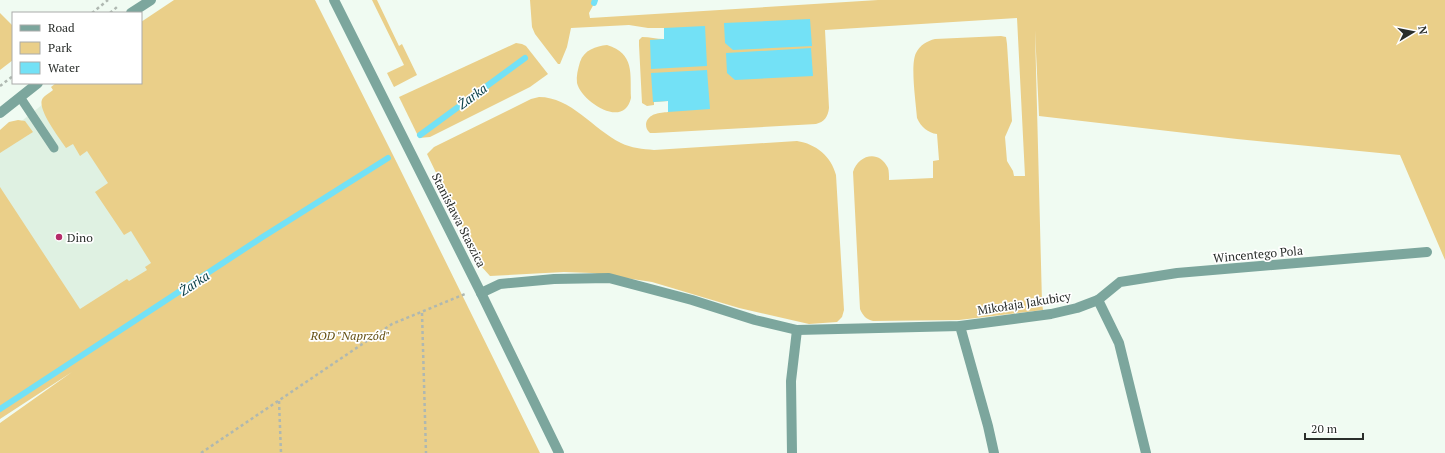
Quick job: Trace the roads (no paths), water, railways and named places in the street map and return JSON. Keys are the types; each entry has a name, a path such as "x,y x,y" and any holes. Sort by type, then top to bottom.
{"street":[{"path":"133,12 151,0"},
{"name":"Stanisława Staszica","path":"334,0 481,293 559,453"},
{"path":"0,113 37,84"},
{"name":"Wincentego Pola","path":"1098,300 1120,282 1163,276 1427,252"},
{"name":"Mikołaja Jakubicy","path":"481,293 500,284 554,279 609,278 692,300 755,320 797,330 960,326 1052,314 1077,308 1098,300"},
{"path":"1098,300 1119,343 1146,453"},
{"path":"960,326 994,453"},
{"path":"792,453 791,381 797,330"}],"lane":[{"path":"20,97 54,148"}],"water":[{"path":"810,19 812,46 733,50 725,43 724,23"},
{"path":"705,26 707,66 651,69 650,40 664,39 664,28"},
{"path":"811,48 813,76 735,80 727,73 726,53"},
{"path":"707,70 710,109 668,112 668,101 653,102 651,73"}],"waterway":[{"name":"Żarka","path":"420,135 525,58"},
{"name":"Żarka","path":"0,409 261,238 388,158"}],"place":[{"name":"Dino","path":"59,237"}],"park label":[{"name":"ROD \"Naprzód\"","path":"350,335"}]}
